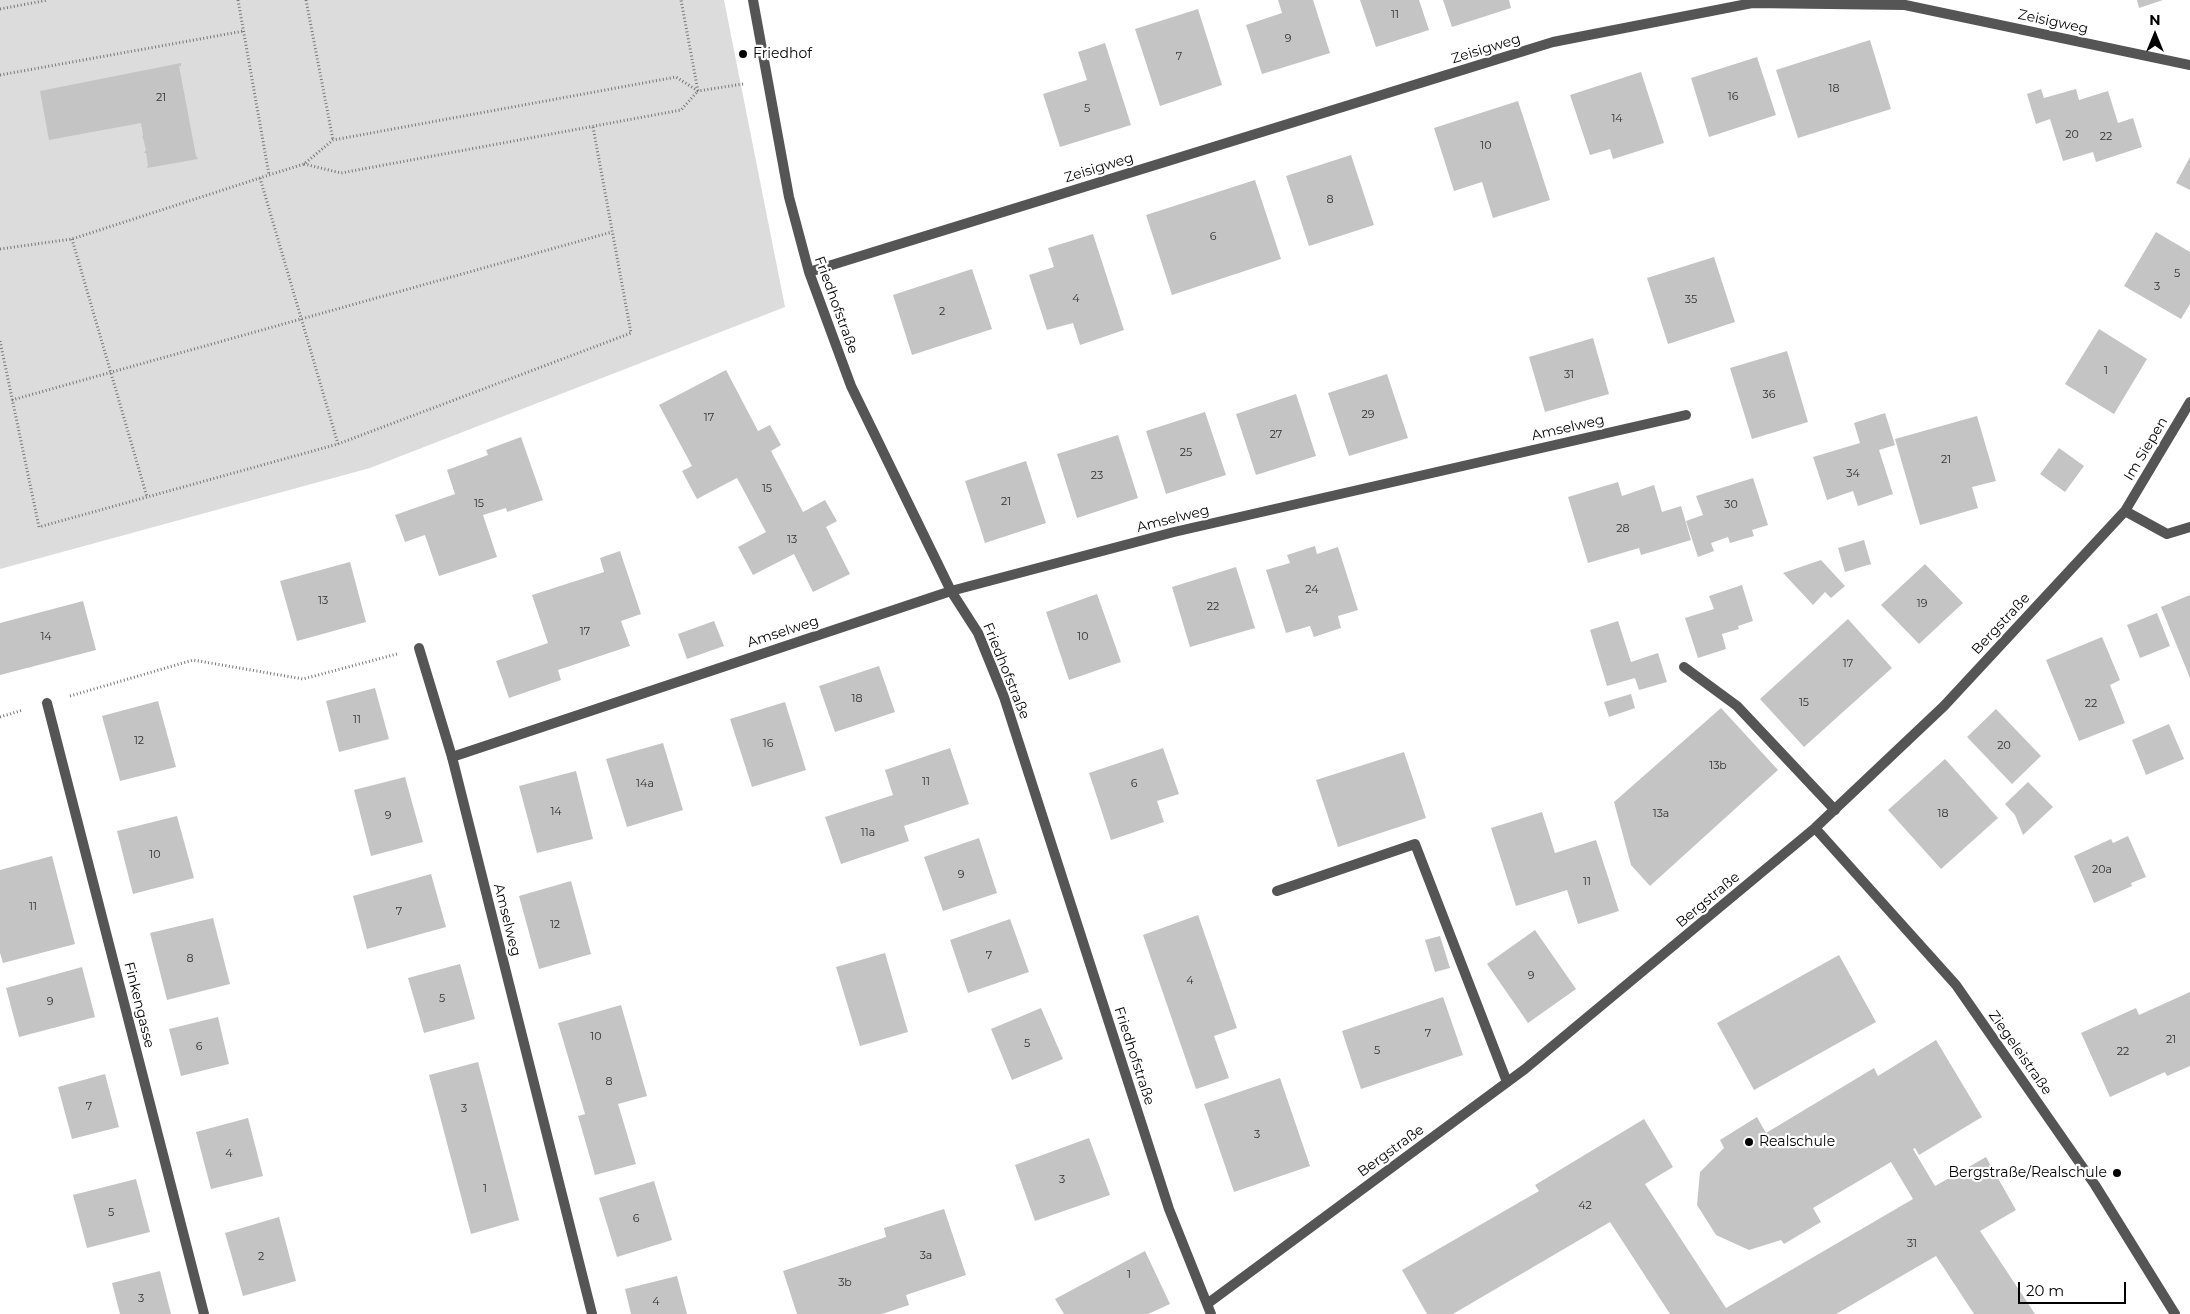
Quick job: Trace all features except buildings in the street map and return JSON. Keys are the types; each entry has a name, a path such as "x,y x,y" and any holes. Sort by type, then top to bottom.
{"street":[{"name":"Friedhofstraße","path":"754,0 789,197 809,272 851,386 951,591 978,632 1004,696 1169,1209 1211,1314"},
{"name":"Zeisigweg","path":"809,272 1554,42 1752,3 1905,5 2190,65"},
{"name":"Im Siepen","path":"2125,510 2190,402"},
{"name":"Amselweg","path":"592,1314 452,757 951,591 1174,532 1686,415"},
{"path":"2125,510 2167,534 2190,527"},
{"name":"Bergstraße","path":"1206,1304 1533,1063 1815,828 1944,706 2125,510"},
{"path":"419,648 452,757"},
{"path":"1684,667 1737,706 1834,810"},
{"name":"Finkengasse","path":"47,702 204,1314"},
{"name":"Ziegeleistraße","path":"1815,828 1956,985 2095,1185 2175,1314"},
{"path":"1276,891 1415,844 1507,1082"}],"path":[{"path":"0,9 48,0"},
{"path":"238,0 269,175"},
{"path":"306,0 333,140"},
{"path":"681,0 698,91"},
{"path":"0,74 244,31"},
{"path":"0,249 72,239 304,164 333,140 676,78 698,91"},
{"path":"304,164 341,173 681,110 698,91 768,80"},
{"path":"0,341 39,527 338,444 631,334 594,126"},
{"path":"260,178 338,444"},
{"path":"12,400 612,232"},
{"path":"72,239 147,497"},
{"path":"111,683 193,660 304,679 379,659"}],"shaded area":[{"path":"0,0 724,0 785,307 370,468 0,569"}],"place":[{"name":"Friedhof","path":"743,54"},
{"name":"Realschule","path":"1749,1142"},
{"name":"Bergstraße/Realschule","path":"2117,1173"}]}
